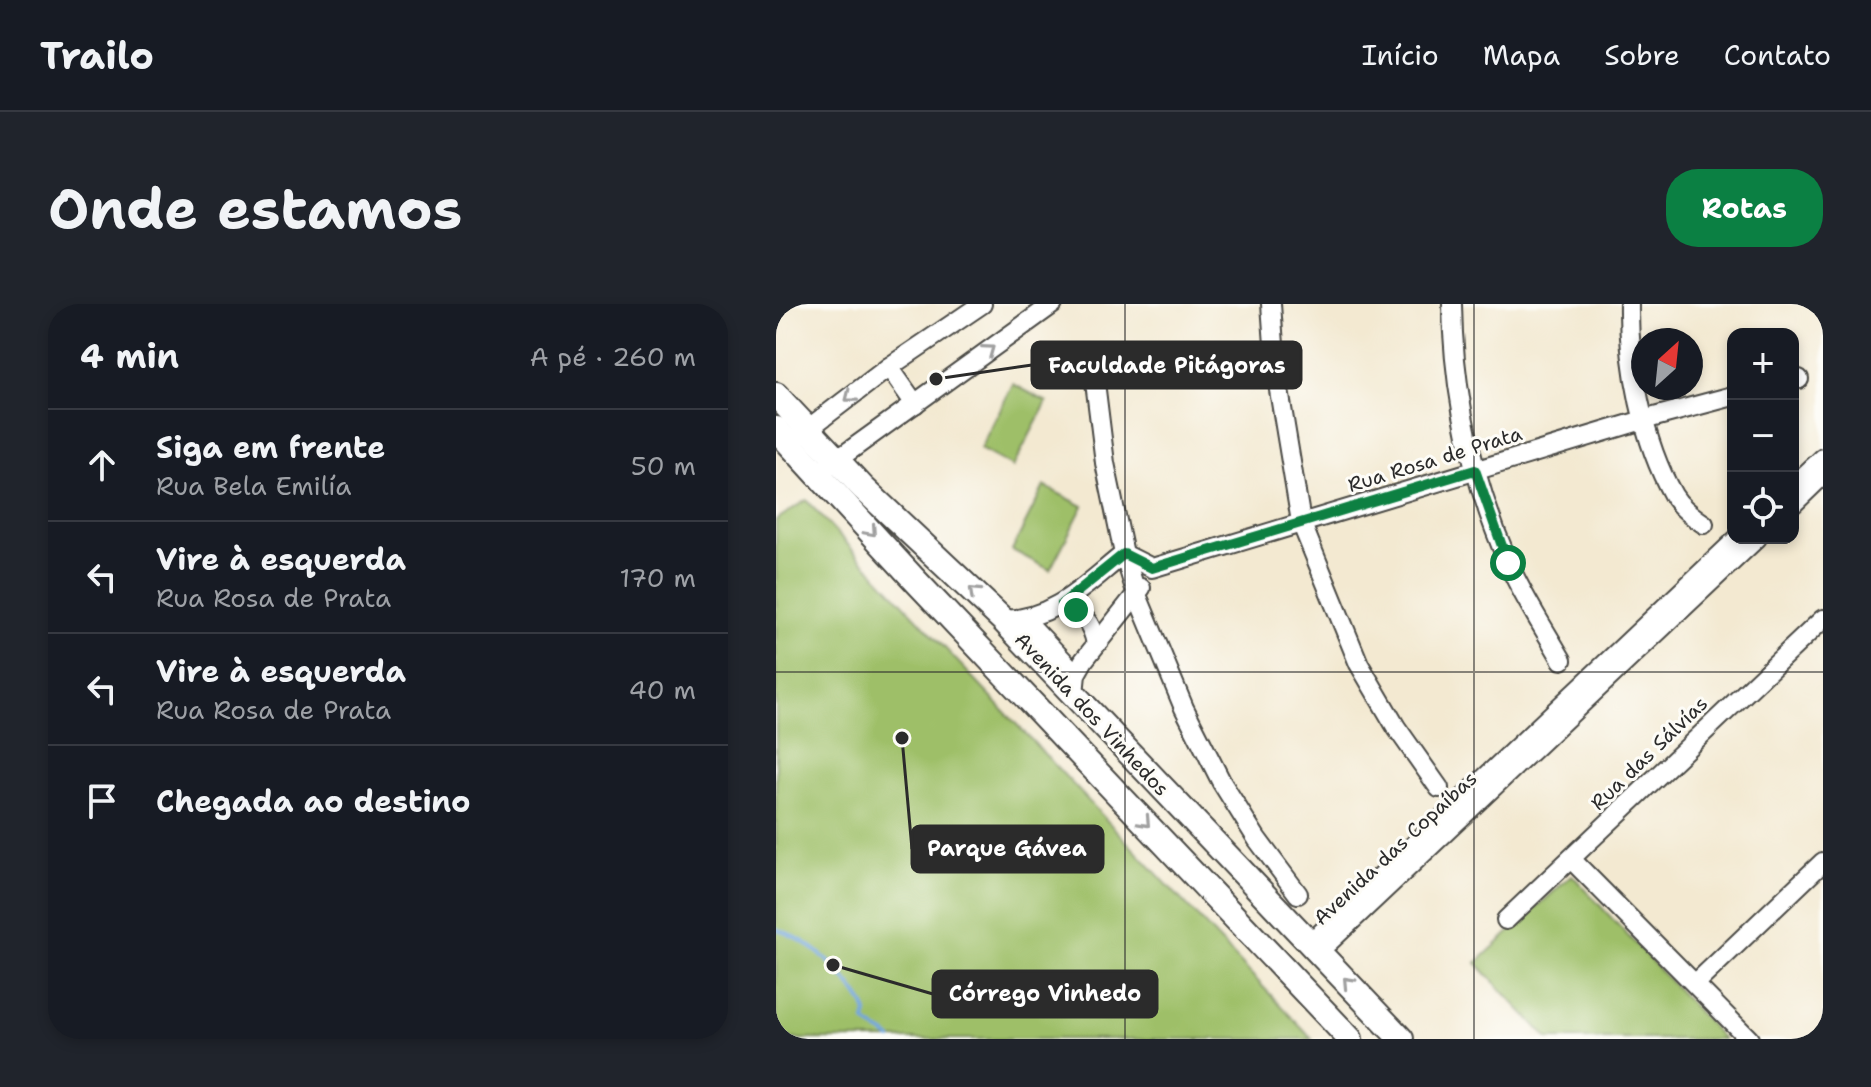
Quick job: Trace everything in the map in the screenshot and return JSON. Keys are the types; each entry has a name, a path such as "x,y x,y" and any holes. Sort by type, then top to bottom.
{"main road":[{"name":"Avenida dos Vinhedos","path":"776,395 791,434 1014,620 1075,684 1158,784 1401,1039"},
{"name":"Avenida dos Vinhedos","path":"827,467 967,634 1350,1039"},
{"path":"967,634 1078,732 1137,791 1143,792 1158,784"}],"street":[{"path":"791,434 982,304"},
{"path":"827,467 1053,304"},
{"path":"1271,304 1276,372 1301,522 1359,664 1396,727 1439,788"},
{"path":"1452,304 1452,340 1460,405 1475,470 1508,563 1562,660"},
{"path":"1629,304 1629,327 1643,420 1674,497 1687,512 1704,524"},
{"path":"1088,355 1095,382 1105,463 1124,554 1137,595 1184,708 1222,783 1257,839 1298,894"},
{"path":"889,367 915,404"},
{"name":"Rua Rosa de Prata","path":"1152,568 1727,398"},
{"path":"1799,480 1823,458"},
{"path":"1799,498 1823,475"},
{"name":"Avenida das Copaíbas","path":"1314,947 1321,933 1732,544"},
{"name":"Avenida das Copaíbas","path":"1314,947 1329,942 1751,544"},
{"path":"1075,684 1096,644 1137,595 1152,568 1124,554"},
{"path":"1014,620 1062,604 1124,554"},
{"path":"1062,604 1076,610 1090,623 1096,644"},
{"name":"Rua das Sálvías","path":"1506,920 1823,619"},
{"path":"1571,859 1749,1039"},
{"path":"1696,983 1823,862"}],"green space":[{"path":"1013,384 1047,402 1013,467 980,449"},
{"path":"1044,486 1083,506 1050,570 1012,550"},
{"path":"806,500 1312,1039 776,1039 776,520"},
{"path":"1572,875 1723,1039 1548,1039 1476,963"}],"waterway":[{"path":"776,929 803,941 826,960 847,981 864,1005 867,1013 865,1022 891,1039"}],"place":[{"name":"Faculdade Pitágoras","path":"936,379"},
{"name":"Parque Gávea","path":"902,738"},
{"name":"Córrego Vinhedo","path":"833,965"}],"route":[{"path":"1076,610 1062,604 1124,554 1152,568 1475,470 1508,563"}]}
